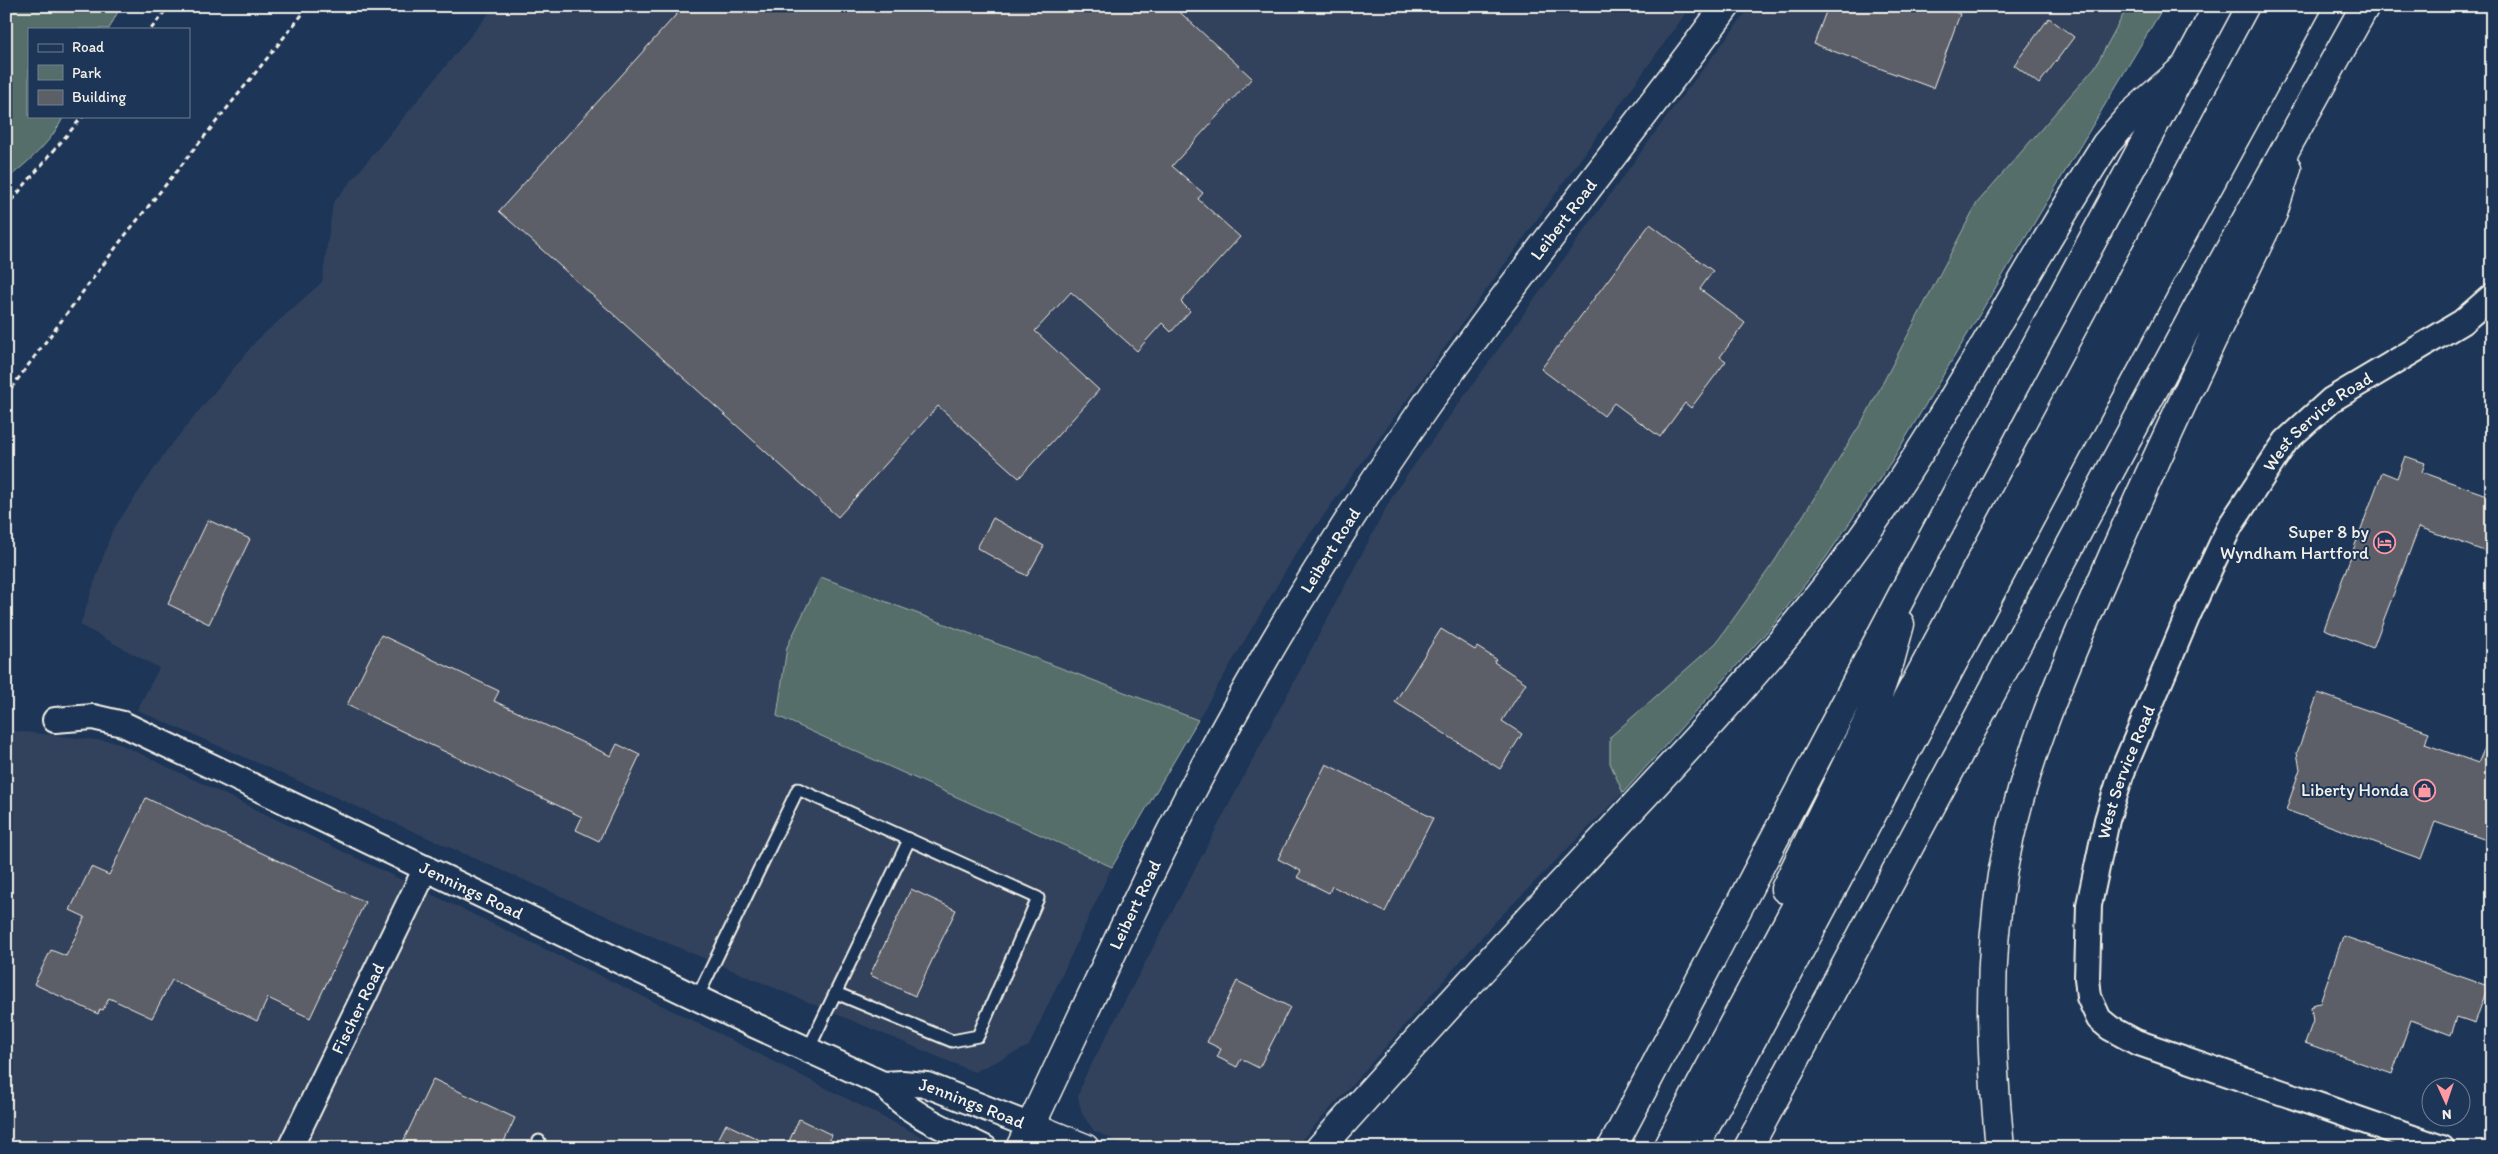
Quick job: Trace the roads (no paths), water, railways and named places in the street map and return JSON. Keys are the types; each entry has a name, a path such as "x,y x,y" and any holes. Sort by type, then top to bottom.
{"main road":[{"name":"Leibert Road","path":"1026,1137 1200,776 1254,678 1346,526 1461,359 1726,6"},
{"path":"1612,1148 1908,586 2218,6"},
{"path":"1667,1148 2278,6"},
{"path":"1694,1148 2141,310 2307,6"},
{"path":"1748,1148 2199,305 2364,6"},
{"path":"1320,1148 1459,993 1679,757 1806,613 1865,534 1915,460 2106,144 2130,116 2185,67"},
{"path":"2000,1148 1992,1029 1997,916 2007,848 2033,750 2058,682 2149,475 2274,213 2284,180 2294,134"},
{"path":"1656,1148 1871,715 1890,662 1908,586"},
{"name":"Jennings Road","path":"1026,1137 1085,1148"}],"street":[{"name":"West Service Road","path":"2442,1148 2136,1042 2110,1028 2099,1019 2088,997 2086,978 2089,905 2107,820 2121,775 2188,616 2230,526 2276,456 2286,441 2331,400 2462,322 2492,296"},
{"name":"Jennings Road","path":"55,720 93,717 123,724 697,998 883,1084 899,1102 916,1114 985,1148"},
{"name":"Fischer Road","path":"290,1148 426,868"},
{"name":"Jennings Road","path":"883,1084 927,1085 1026,1137"}],"lane":[{"path":"697,998 798,788 1038,898 978,1036 952,1041 836,993"},
{"path":"808,1050 909,840"}],"place":[{"name":"Super 8 by Wyndham Hartford","path":"2385,542"},
{"name":"Liberty Honda","path":"2425,790"}]}
